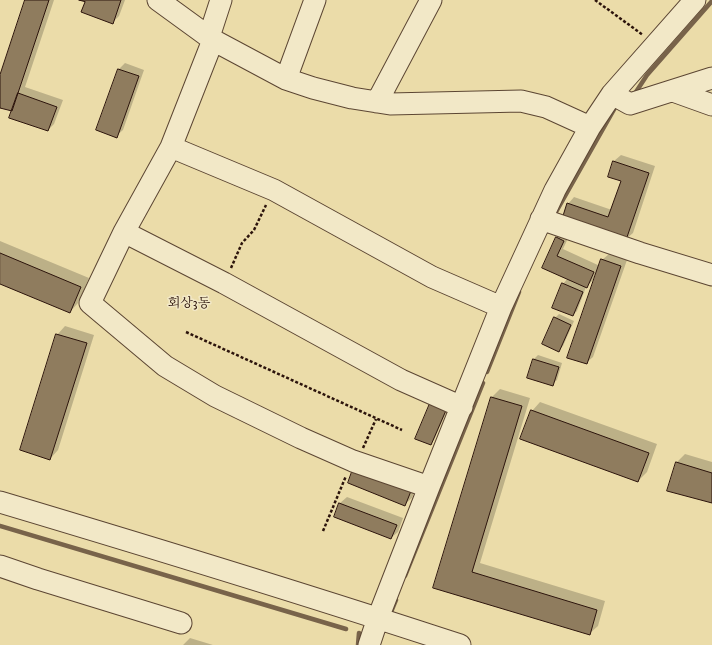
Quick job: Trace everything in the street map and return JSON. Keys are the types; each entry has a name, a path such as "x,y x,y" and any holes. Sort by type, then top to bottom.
{"street":[{"path":"158,0 211,39 286,79 313,88 352,98 403,104 521,102 546,107 590,127"},
{"path":"221,0 211,39 171,147 124,232 90,303 165,366 215,396 301,438 355,462 429,487"},
{"path":"286,79 315,0"},
{"path":"377,102 431,0"},
{"path":"369,645 429,487 501,306 541,219 590,127 612,94 695,0"},
{"path":"612,94 630,104 712,78"},
{"path":"673,91 712,105"},
{"path":"171,147 274,190 432,277 501,306"},
{"path":"541,219 640,253 712,275"},
{"path":"124,232 224,283 401,380 462,407"},
{"path":"0,502 153,548 460,645"},
{"path":"0,566 181,623"}],"path":[{"path":"595,0 656,44"},
{"path":"224,283 242,243 254,230 274,190"},
{"path":"186,332 402,430"},
{"path":"323,532 376,419"}],"building":[{"path":"25,0 49,0 12,111 0,108 0,75"},
{"path":"79,0 121,0 113,24 81,12 85,2"},
{"path":"118,69 139,76 117,138 96,130"},
{"path":"18,93 57,107 48,131 9,118"},
{"path":"613,161 649,173 626,240 562,219 567,203 608,217 621,181 608,177"},
{"path":"556,237 564,241 557,256 594,272 587,288 542,268"},
{"path":"0,253 81,287 70,313 0,284"},
{"path":"601,259 621,266 587,364 567,358"},
{"path":"562,283 583,292 573,316 552,308"},
{"path":"554,317 571,325 559,352 542,344"},
{"path":"56,334 87,343 50,460 20,450"},
{"path":"533,359 559,367 553,386 527,378"},
{"path":"491,397 522,406 472,572 597,610 590,635 433,588"},
{"path":"431,401 447,408 431,445 415,439"},
{"path":"531,410 649,453 638,482 520,439"},
{"path":"676,462 712,473 712,503 667,491"},
{"path":"353,469 411,491 405,506 348,483"},
{"path":"339,503 397,525 391,539 334,517"}],"waterway":[{"path":"634,95 647,75 712,1"},
{"path":"556,212 616,106 618,105"},
{"path":"487,372 519,292"},
{"path":"405,576 483,383"},
{"path":"0,526 346,629"},
{"path":"389,617 396,600"},
{"path":"358,645 359,633"}],"district":[{"name":"회상3동","path":"189,304"}]}
